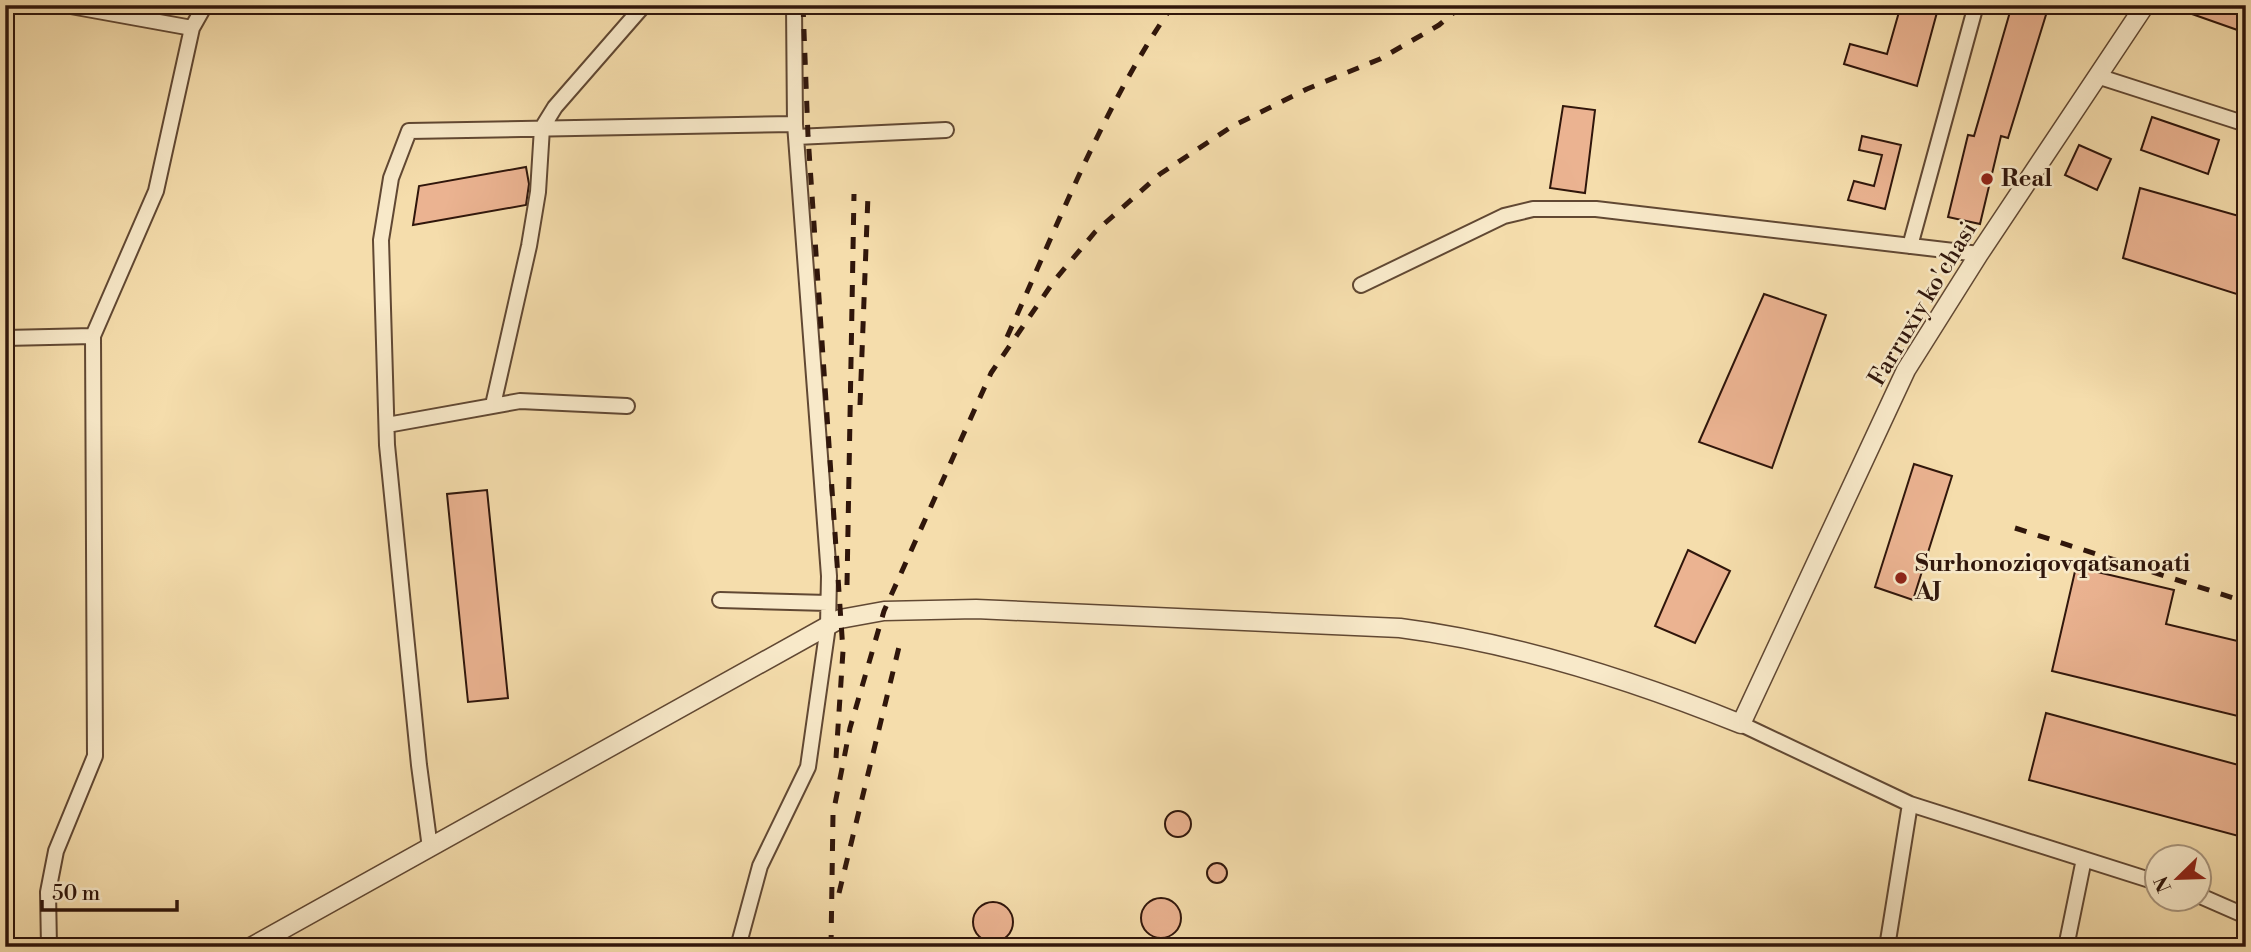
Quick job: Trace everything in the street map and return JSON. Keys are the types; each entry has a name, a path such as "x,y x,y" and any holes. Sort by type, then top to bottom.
{"street":[{"path":"65,5 192,28"},
{"path":"49,947 48,892 56,851 95,756 93,336 156,191 192,28 205,5"},
{"path":"494,405 529,246 538,192 542,128 555,107 644,5"},
{"path":"738,947 760,866 808,767 828,626 795,131 794,5"},
{"path":"1910,246 1976,5"},
{"name":"Farruxiy ko'chasi","path":"1741,724 1906,370 1979,254 2043,163 2096,76 2145,5"},
{"path":"2096,76 2246,124"},
{"path":"430,848 419,765 387,425 381,240 391,178 408,131 542,128 946,130"},
{"path":"1361,285 1480,225 1533,209 1596,209 1979,254"},
{"path":"5,338 93,336"},
{"path":"387,425 520,401 627,406"},
{"path":"720,600 828,603"},
{"path":"251,947 371,877 430,848 840,619 884,611 976,609 1400,628 1444,633 1639,683 1741,724 1910,804 2142,877"},
{"path":"1887,947 1910,804"},
{"path":"2066,947 2084,859"},
{"path":"2212,901 2246,916"}],"building":[{"path":"1901,5 1939,5 1917,86 1844,64 1850,44 1887,54"},
{"path":"2012,5 2049,5 2008,138 2001,136 1980,224 1948,217 1968,135 1974,136"},
{"path":"2246,5 2246,33 2172,7"},
{"path":"1563,106 1595,110 1585,193 1550,188"},
{"path":"2152,117 2219,140 2208,174 2141,150"},
{"path":"1862,136 1901,145 1885,209 1848,200 1854,181 1874,186 1882,155 1859,150"},
{"path":"2079,145 2111,159 2097,190 2065,175"},
{"path":"526,167 529,184 526,205 413,225 419,186"},
{"path":"2140,188 2246,218 2246,297 2123,258"},
{"path":"1764,294 1826,315 1772,468 1699,442"},
{"path":"1914,464 1952,476 1913,600 1875,587"},
{"path":"487,490 508,698 468,702 447,494"},
{"path":"1688,550 1730,571 1695,643 1655,626"},
{"path":"2076,567 2174,590 2166,624 2246,643 2246,718 2052,671"},
{"path":"2046,713 2246,767 2246,838 2029,780"},
{"path":"1178,811 1187,815 1191,824 1187,833 1178,837 1169,833 1165,824 1169,815"},
{"path":"1217,863 1224,866 1227,873 1224,880 1217,883 1210,880 1207,873 1210,866"},
{"path":"1161,898 1175,904 1181,918 1175,932 1161,938 1147,932 1141,918 1147,904"},
{"path":"993,902 1007,908 1013,922 1007,936 993,942 979,936 973,922 979,908"}],"railway":[{"path":"803,5 808,136 843,651 836,758"},
{"path":"1007,337 1103,125 1173,5"},
{"path":"831,947 833,814 850,728 884,611 991,373 1054,281 1095,232 1160,174 1231,127 1307,89 1380,59 1439,25 1463,5"},
{"path":"847,585 854,194"},
{"path":"860,405 868,195"},
{"path":"2015,528 2246,602"},
{"path":"839,893 899,647"}],"place":[{"name":"Real","path":"1987,179"},
{"name":"Surhonoziqovqatsanoati AJ","path":"1901,578"}]}
